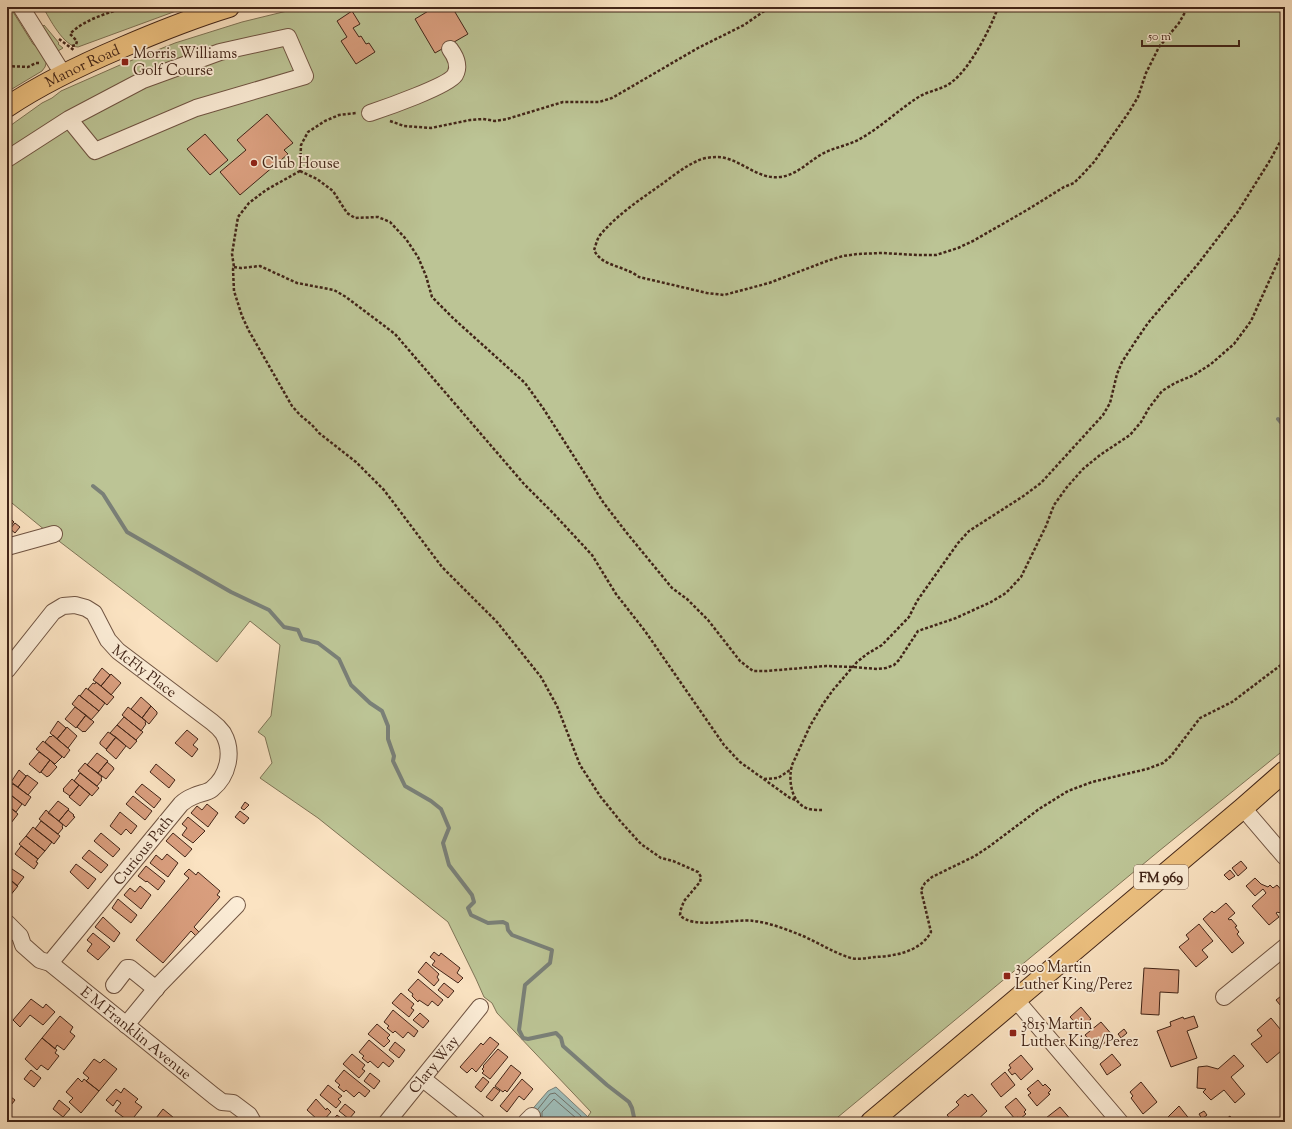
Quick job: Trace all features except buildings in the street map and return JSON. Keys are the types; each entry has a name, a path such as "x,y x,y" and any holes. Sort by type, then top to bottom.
{"main road":[{"name":"Manor Road","path":"7,107 20,98 84,64 156,33 205,14 229,7"},
{"name":"FM 969","path":"874,1121 1285,771"}],"street":[{"path":"22,7 63,74"},
{"path":"7,160 69,119 143,80 220,52 288,37 305,76 196,108 95,151 69,119"},
{"path":"370,113 439,86 454,76 458,68 455,56 450,49"},
{"path":"7,546 54,534"},
{"name":"McFly Place","path":"7,670 53,612 63,606 86,608 94,614 108,640 118,651 212,722 222,732 227,742"},
{"name":"Curious Path","path":"50,963 181,804 194,796 210,790 217,784 224,774 228,764 229,753 227,742"},
{"path":"1243,808 1285,857"},
{"path":"126,1026 156,989 237,905"},
{"name":"E M Franklin Avenue","path":"7,923 20,936 30,937 47,953 50,963 126,1026 222,1102 227,1111 241,1122"},
{"path":"1224,997 1285,947"},
{"path":"114,985 127,968 130,968 156,989"},
{"path":"1016,1000 1120,1122"},
{"name":"Clary Way","path":"387,1122 480,1006"},
{"path":"423,1079 477,1122"},
{"name":"E M Franklin Avenue","path":"222,1102 233,1104 249,1115 253,1122"}],"path":[{"path":"72,46 76,45 77,41 70,34 75,29 101,16 126,7"},
{"path":"300,171 301,145 308,132 325,120 339,115 370,113 404,126 431,128 470,120 483,119 495,121 563,102 599,102 612,98 698,48 744,25 770,7"},
{"path":"998,7 991,25 973,56 953,82 945,87 928,91 856,141 822,154 791,175 779,177 766,176 739,163 719,157 699,160 684,168 613,222 600,235 594,250 596,256 611,265 629,271 639,277 707,293 724,295 769,283 842,256 857,254 936,254 958,248 1027,210 1064,187 1074,183 1081,176 1094,162 1129,112 1138,96 1146,73 1159,47 1179,23 1188,7"},
{"path":"57,37 76,51 84,64"},
{"path":"7,66 28,68 36,63 44,63"},
{"path":"796,801 790,786 791,770 810,726 833,690 853,667 867,654 882,645 909,617 917,601 969,531 1041,483 1103,415 1110,403 1117,374 1122,362 1148,323 1198,264 1237,213 1269,162 1285,133"},
{"path":"300,171 266,190 249,203 238,217 232,254 234,267 234,292 249,331 292,406 319,433 356,462 384,490 442,566 497,622 541,677 557,706 580,765 600,796 621,822 641,844 661,858 673,861 698,872 701,876 700,882 684,901 681,909 680,915 689,922 753,921 764,923 803,936 852,958 883,957 911,950 923,942 931,932 921,890 924,883 932,877 980,853 1040,809 1068,791 1092,782 1147,769 1162,763 1171,756 1200,718 1232,702 1285,662"},
{"path":"300,171 317,179 333,191 347,213 355,218 378,217 390,222 406,239 418,257 426,276 432,297 454,319 525,383 543,408 603,502 672,588 687,599 708,620 740,661 753,671 808,667 853,667 877,670 894,666 918,630 956,618 991,602 1006,592 1021,576 1038,544 1054,505 1067,487 1100,455 1130,435 1162,392 1175,383 1194,375 1211,364 1234,344 1251,321 1285,246"},
{"path":"234,267 260,266 297,283 334,290 346,297 395,334 524,484 592,555 616,594 654,643 724,745 740,762 790,798 808,809 822,810"},
{"path":"763,779 778,778 791,770"}],"green space":[{"path":"7,7 10,7 33,44 40,49 47,60 42,71 7,92"},
{"path":"43,7 187,7 78,47 73,46 62,37"},
{"name":"Morris Williams Golf Course","path":"314,7 1285,7 1285,749 1159,851 832,1122 584,1122 591,1112 497,1013 492,1003 484,997 448,922 318,818 260,778 272,763 265,737 258,732 271,716 280,645 250,621 217,662 51,535 7,499 7,128 61,91 175,43 242,22 287,11"},
{"path":"44,25 59,43 58,44 63,48 58,51 42,27"}],"water":[{"path":"556,1087 588,1117 584,1122 531,1122 529,1113 548,1091"}],"waterway":[{"path":"1278,419 1285,427"},
{"path":"93,486 103,494 127,532 231,592 269,610 284,627 298,630 302,639 318,643 339,659 351,685 370,703 382,711 388,726 388,739 394,756 393,761 405,786 431,801 441,809 449,828 443,843 449,865 472,895 474,902 468,908 471,915 488,923 503,922 507,924 508,930 512,935 552,950 550,963 525,985 519,1030 523,1038 528,1039 556,1033 561,1038 563,1046 607,1085 629,1102 635,1122"}],"place":[{"name":"Morris Williams Golf Course","path":"125,62"},
{"name":"Club House","path":"254,163"},
{"name":"3900 Martin Luther King/Perez","path":"1007,976"},
{"name":"3815 Martin Luther King/Perez","path":"1013,1033"}]}
